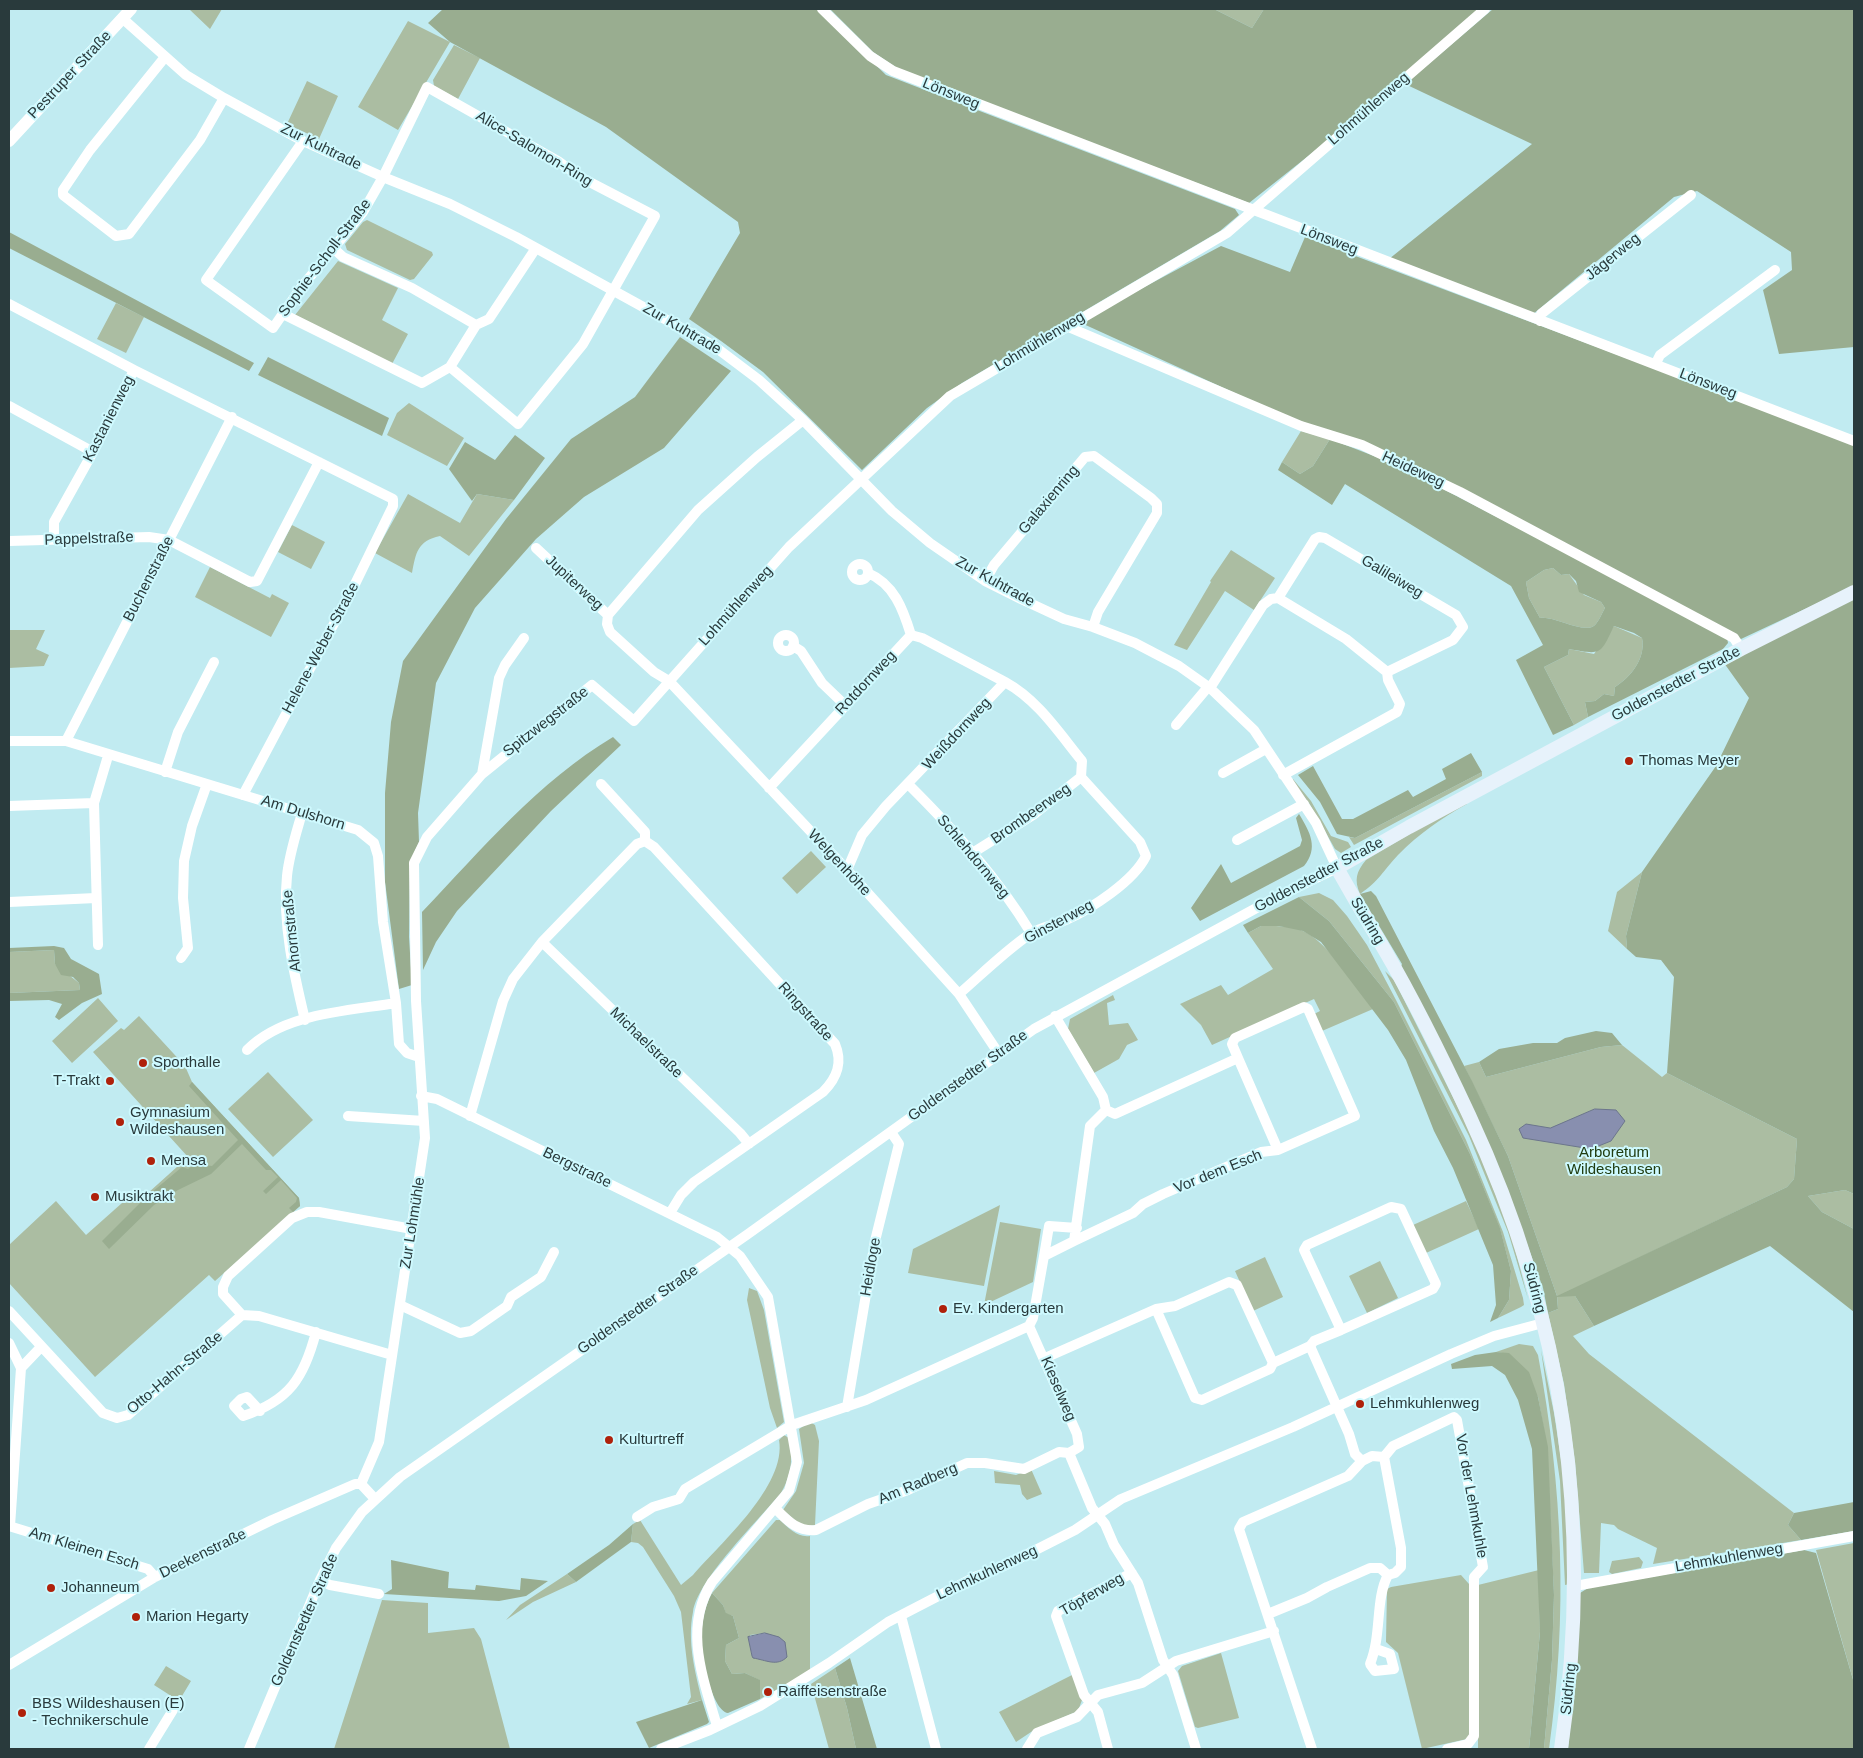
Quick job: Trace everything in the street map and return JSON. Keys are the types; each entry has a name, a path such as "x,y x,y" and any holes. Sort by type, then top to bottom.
{"main road":[{"name":"Goldenstedter Straße","path":"1337,868 1740,649 1854,592"},
{"name":"Südring","path":"1337,868 1385,950 1469,1114 1517,1229 1543,1323 1558,1386 1568,1450 1572,1494 1575,1586 1573,1654 1561,1749"}],"street":[{"name":"Lönsweg","path":"822,9 870,56 893,71 1540,321 1656,363 1854,441"},
{"name":"Lohmühlenweg","path":"634,721 789,547 863,480 950,396 1227,233 1251,210 1372,109 1434,51 1486,9"},
{"name":"Zur Kuhtrade","path":"126,14 165,56 186,74 224,98 303,140 383,177 450,204 536,248 714,346 735,360 803,420 892,511 930,543 986,581 1064,619 1094,626 1135,643 1179,666 1209,688 1249,725 1316,823 1337,868"},
{"name":"Pestruper Straße","path":"9,141 126,14"},
{"path":"165,56 90,150 63,190 64,195 116,236 129,234 200,140 224,98"},
{"name":"Alice-Salomon-Ring","path":"383,177 428,87 558,161 580,178 655,216 614,290"},
{"name":"Sophie-Scholl-Straße","path":"303,140 300,149 206,280 273,328 333,248 363,212 383,177"},
{"name":"Jägerweg","path":"1540,321 1541,314 1691,195"},
{"path":"333,248 344,257 412,288 476,325"},
{"path":"283,314 422,383 450,367 476,325 489,319 536,248"},
{"path":"1656,363 1660,356 1775,270"},
{"path":"450,367 518,424 583,344 614,290"},
{"path":"9,304 134,370"},
{"name":"Heideweg","path":"1066,326 1301,426 1362,445 1451,488 1734,638 1740,649"},
{"name":"Kastanienweg","path":"54,540 54,522 93,452 134,370 393,499"},
{"path":"9,406 93,452"},
{"name":"Buchenstraße","path":"66,741 232,418"},
{"path":"608,615 698,510 757,457 803,420"},
{"name":"Galaxienring","path":"986,581 994,565 1085,457 1094,456 1157,504 1157,514 1098,612 1094,626"},
{"path":"169,540 250,582 257,581 319,462"},
{"name":"Helene-Weber-Straße","path":"243,795 355,584 393,506 393,499"},
{"name":"Pappelstraße","path":"9,541 149,537 169,540"},
{"name":"Galileiweg","path":"1278,598 1315,539 1319,537 1324,538 1456,615 1463,627 1452,640 1387,672"},
{"name":"Jupiterweg","path":"536,548 608,615 607,624 610,632 654,672 669,681"},
{"path":"868,573 877,576 902,605 911,634"},
{"path":"1176,725 1209,688 1263,605 1271,599 1278,598 1346,639 1387,672 1388,680 1400,704 1397,712 1283,776"},
{"name":"Weißdornweg","path":"847,870 862,835 886,806 909,785 1006,682 911,634"},
{"name":"Rotdornweg","path":"769,788 911,634"},
{"name":"Spitzwegstraße","path":"482,774 499,678 504,665 524,638"},
{"path":"793,646 801,651 822,683 846,706"},
{"path":"165,772 178,732 214,662"},
{"name":"Welgenhöhe","path":"669,681 847,870 959,994 998,1054"},
{"name":"Brombeerweg","path":"974,852 1033,816 1081,777 1082,760 1048,718 1021,691 1006,682"},
{"name":"Spitzwegstraße","path":"415,956 414,863 427,837 482,774 592,685 634,721"},
{"name":"Am Dulshorn","path":"9,742 66,741 108,756 358,830 374,844 378,856 382,922 396,1003 400,1044 407,1053 419,1057"},
{"path":"1224,773 1266,749"},
{"path":"98,945 94,803 108,756"},
{"name":"Ginsterweg","path":"959,994 1031,933 1067,920 1111,893 1141,866 1146,856 1140,842 1081,777"},
{"path":"181,958 188,948 183,898 184,861 192,826 206,784"},
{"name":"Ringstraße","path":"601,784 645,832 645,841 654,847 835,1044 839,1054 837,1073 831,1084 694,1182 681,1195 670,1213"},
{"name":"Schlehdornweg","path":"909,785 974,852 1008,896 1031,933"},
{"path":"9,806 94,803"},
{"path":"1237,840 1304,804"},
{"name":"Ahornstraße","path":"302,813 287,878 286,912 305,1020"},
{"path":"470,1116 503,1001 513,979 542,942 637,844 645,841"},
{"name":"Goldenstedter Straße","path":"249,1749 320,1580 342,1537 376,1499 408,1471 730,1247 998,1054 1055,1016 1272,899 1337,868"},
{"path":"9,902 96,898"},
{"name":"Michaelstraße","path":"542,942 734,1127 749,1144"},
{"name":"Zur Lohmühle","path":"361,1484 379,1442 425,1138 421,1096 415,956"},
{"path":"247,1050 265,1035 305,1020 396,1003"},
{"path":"1106,1110 1115,1114 1238,1058 1232,1044 1235,1038 1304,1007 1308,1009 1355,1116 1278,1150"},
{"path":"1055,1016 1103,1097 1106,1110"},
{"name":"Vor dem Esch","path":"1074,1241 1133,1213 1143,1204 1163,1194 1261,1152 1278,1150 1238,1058"},
{"name":"Bergstraße","path":"421,1096 437,1099 670,1213 717,1237 730,1247"},
{"path":"1044,1256 1074,1241 1090,1126 1106,1110"},
{"path":"348,1116 424,1121"},
{"name":"Heidloge","path":"847,1407 875,1241 899,1144 891,1132"},
{"path":"1156,1309 1195,1398 1202,1400 1270,1369 1273,1363 1310,1346 1314,1341 1341,1330 1433,1289 1436,1284 1401,1209 1391,1207 1307,1245 1304,1250 1341,1330"},
{"path":"392,1355 259,1316 242,1315 226,1297 223,1286 228,1276 292,1218 307,1212 319,1212 412,1229"},
{"path":"637,1517 653,1507 679,1499 685,1489 792,1425 847,1407 1029,1326 1033,1318 1049,1226 1077,1228"},
{"path":"717,1726 701,1669 697,1641 698,1614 702,1598 712,1582 789,1491 795,1475 797,1462 768,1297 740,1256 730,1247"},
{"path":"400,1305 460,1333 471,1331 507,1306 511,1297 541,1277 554,1252"},
{"path":"1045,1358 1156,1309 1175,1306 1229,1282 1237,1285 1273,1363"},
{"name":"Otto-Hahn-Straße","path":"10,1315 103,1413 117,1418 128,1415 242,1315"},
{"name":"Lehmkuhlenweg","path":"661,1749 768,1702 829,1663 866,1636 976,1576 1034,1552 1075,1530 1121,1499 1337,1408 1451,1354 1494,1336 1543,1323"},
{"name":"Kieselweg","path":"1029,1326 1045,1358 1077,1434 1080,1447 1069,1453"},
{"path":"260,1411 268,1408 291,1388 304,1371 316,1332"},
{"path":"9,1343 21,1368 12,1434 9,1526"},
{"path":"1310,1346 1355,1454 1362,1461"},
{"path":"21,1368 41,1347"},
{"name":"Vor der Lehmkuhle","path":"1384,1458 1393,1446 1454,1417 1457,1420 1483,1567 1474,1577 1474,1736 1468,1744 1447,1749"},
{"name":"Am Radberg","path":"775,1508 796,1528 807,1531 816,1530 868,1504 908,1490 967,1463 985,1463 1024,1469 1059,1452 1069,1453"},
{"path":"1069,1453 1083,1492 1097,1515"},
{"path":"1312,1749 1239,1528 1243,1522 1348,1476 1362,1461 1372,1456 1384,1458 1401,1548 1401,1567 1395,1573 1388,1575 1381,1587 1376,1649"},
{"name":"Deekenstraße","path":"9,1666 155,1577 272,1520 354,1484 361,1484"},
{"path":"361,1484 376,1499"},
{"name":"Töpferweg","path":"1097,1515 1105,1524 1114,1545 1138,1583 1162,1660 1173,1675 1196,1749"},
{"name":"Am Kleinen Esch","path":"9,1526 148,1569 155,1577"},
{"name":"Lehmkuhlenweg","path":"1575,1586 1854,1536"},
{"path":"1268,1614 1370,1568 1380,1568 1388,1575"},
{"name":"Töpferweg","path":"1090,1702 1084,1695 1056,1616 1058,1611 1132,1572"},
{"path":"320,1580 330,1585 379,1594"},
{"path":"901,1616 936,1749"},
{"path":"1027,1749 1037,1732 1077,1717 1098,1695 1142,1683 1176,1661 1274,1631"},
{"path":"1090,1702 1098,1712 1108,1749"},
{"path":"149,1749 173,1710"}],"green space":[{"path":"189,9 222,9 210,29"},
{"path":"443,9 818,9 886,75 1235,209 1239,215 1220,231 962,383 927,408 862,470 763,372 689,319 740,233 738,222 606,127 450,42 428,23"},
{"path":"830,9 1214,9 1252,28 1264,9 1479,9 1341,130 1249,203 900,70 873,52"},
{"path":"1214,9 1264,9 1252,28"},
{"path":"1493,9 1854,9 1854,347 1779,354 1763,290 1792,270 1791,252 1697,191 1674,197 1532,315 1389,259 1532,144 1405,84"},
{"path":"408,21 450,42 398,130 358,107"},
{"path":"454,45 480,58 458,99 434,86 433,80"},
{"path":"307,81 338,96 319,139 287,124"},
{"path":"367,220 432,252 433,255 414,279 410,280 347,250 345,244 363,222"},
{"path":"9,232 254,363 249,371 9,248"},
{"path":"1305,237 1854,444 1854,586 1741,639 1460,490 1305,425 1079,322 1221,246 1290,272"},
{"path":"338,261 398,288 382,320 408,334 392,364 295,315"},
{"path":"116,303 144,317 126,353 97,339"},
{"path":"680,337 731,371 664,448 584,497 536,539 475,608 436,683 418,813 419,842 410,862 409,937 412,985 399,989 385,882 385,793 391,722 403,661 506,519 571,439 635,397"},
{"path":"268,357 389,418 382,436 258,375"},
{"path":"409,403 464,438 447,466 387,435 397,413"},
{"path":"1301,431 1330,439 1313,466 1300,474 1282,462"},
{"path":"515,435 545,458 514,500 477,494 472,501 449,469 465,442 495,460"},
{"path":"1330,439 1397,465 1727,637 1728,643 1723,649 1588,717 1585,702 1595,701 1604,694 1614,696 1615,687 1627,678 1639,660 1642,653 1642,638 1614,626 1606,643 1599,651 1588,652 1569,649 1568,655 1544,667 1574,725 1553,735 1516,660 1543,645 1511,586 1345,484 1332,505 1278,470 1282,462 1300,474 1313,466","holes":["1553,568 1561,575 1569,574 1576,581 1579,592 1601,602 1605,608 1595,625 1584,628 1553,619 1540,618 1529,598 1526,582 1544,570"]},
{"path":"408,494 460,523 477,494 514,500 469,556 440,536 432,538 426,541 419,549 412,573 375,553"},
{"path":"292,525 325,542 311,569 278,552"},
{"path":"1231,550 1275,578 1254,610 1225,591 1187,650 1174,645 1210,581"},
{"path":"210,567 270,598 272,594 289,603 271,637 195,597"},
{"path":"1553,568 1561,575 1569,574 1584,595 1601,602 1605,608 1595,625 1584,628 1553,619 1540,618 1529,598 1526,582 1544,570"},
{"path":"1854,596 1854,1194 1845,1190 1808,1196 1822,1212 1854,1229 1854,1312 1770,1246 1594,1326 1575,1296 1557,1297 1558,1309 1548,1313 1543,1288 1507,1189 1400,969 1402,964 1360,894 1371,891 1376,896 1472,1081 1508,1156 1557,1296 1787,1187 1794,1179 1797,1139 1667,1073 1674,977 1661,960 1636,957 1627,949 1626,936 1642,872 1716,766 1749,698 1724,663"},
{"path":"1614,626 1642,638 1642,653 1632,672 1615,687 1614,696 1604,694 1595,701 1585,702 1588,717 1574,725 1544,667 1568,655 1569,649 1594,654"},
{"path":"9,630 45,630 36,649 49,655 44,666 9,668"},
{"path":"613,737 621,745 551,811 457,911 436,942 423,970 422,912 489,841 535,796 560,774"},
{"path":"1471,753 1482,772 1355,838 1337,834 1320,802 1298,775 1313,766 1342,819 1353,819 1408,790 1413,797 1446,779 1442,769"},
{"path":"1482,772 1482,776 1354,845 1349,837 1355,838"},
{"path":"1293,779 1311,801 1331,836 1348,842 1351,847 1341,853 1335,849 1309,803 1292,782"},
{"path":"1462,803 1467,804 1422,833 1360,894 1357,876 1366,860"},
{"path":"1299,814 1307,827 1312,846 1309,859 1304,866 1200,921 1191,908 1221,864 1231,883 1300,846 1302,840 1296,818"},
{"path":"811,851 826,867 797,894 782,878"},
{"path":"1642,872 1626,936 1627,949 1608,931 1617,892"},
{"path":"1319,893 1333,900 1347,916 1367,945 1466,1140 1503,1232 1523,1298 1524,1305 1498,1318 1509,1300 1511,1271 1500,1229 1470,1154 1394,1002 1329,921 1299,897"},
{"path":"1299,897 1329,921 1394,1002 1470,1154 1500,1228 1511,1271 1509,1300 1498,1318 1490,1322 1496,1305 1493,1265 1453,1168 1434,1131 1406,1060 1388,1030 1321,942 1303,931 1279,926 1261,926 1248,933 1243,925"},
{"path":"1261,926 1283,926 1303,931 1312,936 1331,954 1373,1009 1322,1031 1314,1014 1320,1011 1314,999 1212,1045 1201,1025 1180,1004 1221,985 1228,995 1273,969 1248,933"},
{"path":"54,946 64,948 71,959 99,974 102,994 82,1003 59,1020 55,1017 62,1004 49,1000 9,1001 9,993 80,990 79,983 73,977 61,975 55,964 54,950 9,952 9,948"},
{"path":"54,950 55,964 79,983 80,990 9,993 9,952"},
{"path":"1385,971 1394,980 1472,1135 1511,1233 1528,1299 1508,1232 1469,1136"},
{"path":"1113,995 1115,1000 1107,1003 1109,1025 1128,1023 1138,1040 1127,1045 1119,1059 1094,1073 1068,1029 1070,1019"},
{"path":"98,998 118,1021 72,1063 52,1041"},
{"path":"139,1016 185,1066 192,1082 299,1198 300,1206 215,1281 209,1275 95,1377 9,1283 9,1245 56,1201 86,1235 131,1195 138,1202 188,1157 93,1052 121,1028 124,1030"},
{"path":"1596,1031 1612,1033 1622,1045 1601,1047 1486,1077 1479,1062 1499,1049 1533,1043 1557,1043 1565,1038"},
{"name":"Arboretum Wildeshausen","path":"1622,1045 1662,1077 1667,1073 1797,1139 1794,1179 1787,1187 1559,1296 1575,1296 1594,1326 1573,1336 1589,1354 1794,1513 1788,1525 1801,1540 1653,1564 1657,1548 1618,1529 1614,1525 1601,1523 1599,1573 1584,1573 1575,1462 1564,1384 1548,1313 1558,1309 1557,1296 1508,1156 1464,1066 1479,1062 1486,1077 1601,1047"},
{"path":"268,1072 313,1120 273,1157 228,1109"},
{"path":"192,1082 299,1198 300,1206 293,1212 289,1208 296,1202 297,1198 281,1180 266,1194 263,1191 278,1177 271,1170 266,1170 242,1144 211,1174 178,1190 154,1205 109,1249 102,1241 145,1198 182,1167 188,1169 195,1164 212,1166 238,1140 189,1086"},
{"path":"1845,1190 1854,1194 1854,1229 1822,1212 1808,1196"},
{"path":"1466,1201 1479,1229 1426,1253 1413,1225"},
{"path":"1000,1205 984,1286 908,1273 913,1249"},
{"path":"1000,1222 1041,1229 1033,1282 984,1305"},
{"path":"1265,1257 1283,1297 1253,1311 1235,1271"},
{"path":"1380,1261 1398,1298 1367,1313 1349,1276"},
{"path":"749,1288 757,1291 764,1310 784,1422 777,1428 770,1408 747,1300"},
{"path":"1519,1344 1533,1346 1538,1355 1553,1454 1557,1503 1560,1552 1559,1649 1549,1749 1544,1749 1552,1660 1554,1595 1547,1447 1538,1397 1509,1354 1496,1352"},
{"path":"1541,1350 1554,1413 1566,1492 1570,1584 1565,1585 1560,1481"},
{"path":"1496,1352 1509,1353 1529,1372 1538,1397 1548,1447 1554,1595 1552,1660 1544,1749 1529,1749 1540,1632 1532,1449 1518,1400 1505,1375 1492,1366 1452,1369 1451,1364 1475,1355"},
{"path":"810,1422 815,1425 819,1441 815,1525 803,1527 783,1510 796,1491 804,1463 799,1429"},
{"path":"784,1435 789,1438 791,1460 789,1473 781,1493 717,1567 697,1599 691,1623 691,1645 702,1700 687,1704 691,1697 681,1612 674,1596 643,1547 638,1543 631,1542 633,1524 640,1520 681,1585 693,1575 735,1530 763,1494 773,1476 779,1457 779,1440"},
{"path":"1031,1469 1042,1494 1027,1500 1022,1494 1020,1485 995,1483 994,1471 1016,1475"},
{"path":"1854,1502 1854,1531 1801,1540 1788,1525 1794,1513"},
{"path":"776,1520 780,1520 797,1534 810,1536 810,1671 760,1699 759,1680 745,1673 732,1674 725,1661 726,1645 739,1638 733,1616 726,1614 723,1605 712,1593","holes":["765,1633 768,1661 752,1656 750,1635"]},
{"path":"633,1524 631,1542 576,1582 567,1574 609,1545"},
{"path":"1854,1543 1854,1683 1816,1550"},
{"path":"1804,1550 1816,1553 1854,1683 1854,1749 1568,1749 1576,1670 1580,1593 1588,1588"},
{"path":"1639,1557 1643,1562 1641,1568 1612,1574 1609,1572 1612,1561"},
{"path":"391,1560 449,1572 448,1588 475,1590 476,1585 520,1590 521,1578 548,1581 526,1596 499,1601 384,1594 392,1589"},
{"path":"1539,1570 1540,1632 1529,1749 1478,1749 1478,1585"},
{"path":"567,1574 576,1582 533,1602 506,1620 520,1605"},
{"path":"1461,1575 1469,1584 1470,1736 1467,1739 1422,1749 1398,1653 1386,1642 1387,1589"},
{"path":"712,1593 723,1605 726,1613 733,1616 739,1638 726,1645 725,1661 732,1674 745,1673 760,1680 760,1699 728,1713 722,1710 712,1692 701,1646 703,1621"},
{"path":"382,1600 428,1603 428,1633 474,1628 481,1639 510,1749 334,1749"},
{"path":"1221,1653 1239,1718 1198,1728 1195,1727 1178,1671 1182,1666"},
{"path":"850,1658 877,1749 856,1749 847,1708 835,1668"},
{"path":"166,1666 191,1681 179,1701 154,1685"},
{"path":"835,1668 847,1708 856,1749 829,1749 811,1684"},
{"path":"1072,1675 1082,1700 1078,1711 1034,1730 1016,1742 999,1712"},
{"path":"702,1700 709,1722 707,1724 649,1748 636,1722"}],"water":[{"path":"1595,1109 1616,1110 1625,1121 1611,1141 1591,1149 1523,1138 1519,1129 1526,1124 1550,1128"},
{"path":"765,1633 779,1637 785,1642 787,1657 779,1662 753,1658 748,1637"}],"place":[{"name":"Thomas Meyer","path":"1629,761"},
{"name":"Sporthalle","path":"143,1063"},
{"name":"T-Trakt","path":"110,1081"},
{"name":"Gymnasium Wildeshausen","path":"120,1122"},
{"name":"Mensa","path":"151,1161"},
{"name":"Musiktrakt","path":"95,1197"},
{"name":"Ev. Kindergarten","path":"943,1309"},
{"name":"Lehmkuhlenweg","path":"1360,1404"},
{"name":"Kulturtreff","path":"609,1440"},
{"name":"Johanneum","path":"51,1588"},
{"name":"Marion Hegarty","path":"136,1617"},
{"name":"Raiffeisenstraße","path":"768,1692"},
{"name":"BBS Wildeshausen (E) - Technikerschule","path":"22,1713"}]}
